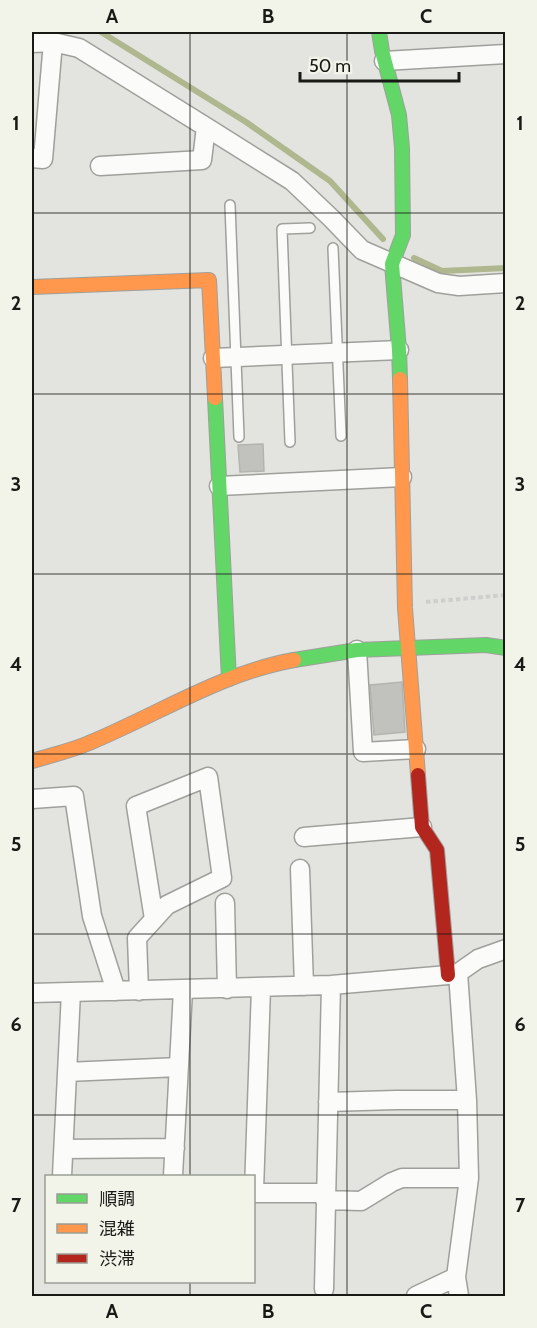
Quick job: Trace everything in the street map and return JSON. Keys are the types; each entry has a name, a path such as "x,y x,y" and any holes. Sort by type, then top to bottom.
{"street":[{"path":"380,32 384,61 399,115 402,148 404,235 392,264 399,350 405,604 422,827 437,850 467,1100 469,1178 456,1277 459,1296"},
{"path":"32,158 43,159 53,42"},
{"path":"32,43 53,42 79,48 206,127 292,181 362,250 438,283 459,286 506,283"},
{"path":"384,61 506,54"},
{"path":"100,166 202,160 206,127"},
{"path":"32,287 209,280 230,679"},
{"path":"213,358 399,350"},
{"path":"219,486 402,477"},
{"path":"32,761 88,744 164,707 268,664 337,651 486,645 506,648"},
{"path":"357,650 363,752 416,749"},
{"path":"139,991 137,938 167,905 222,878 208,777 136,806 154,919"},
{"path":"32,799 74,796 92,916 116,991"},
{"path":"304,837 422,827"},
{"path":"300,869 304,986"},
{"path":"225,903 227,989"},
{"path":"32,993 331,985 453,974 478,958 506,949"},
{"path":"324,1289 331,985"},
{"path":"255,1175 261,988"},
{"path":"173,1175 183,990"},
{"path":"63,1175 71,992"},
{"path":"68,1072 179,1067"},
{"path":"328,1102 467,1100"},
{"path":"64,1149 175,1148"},
{"path":"255,1192 361,1201 402,1178 469,1178"},
{"path":"416,1296 456,1277"}],"lane":[{"path":"230,205 239,436"},
{"path":"290,442 282,229 310,228"},
{"path":"333,248 341,436"}],"path":[{"path":"405,604 506,595"}],"building":[{"path":"263,444 264,471 240,472 238,445"},
{"path":"402,682 405,732 374,735 370,685"}],"waterway":[{"path":"101,32 246,122 330,181 383,239"},
{"path":"414,258 442,271 506,268"}],"traffic: fast":[{"path":"379,32 399,115 402,148 403,235 392,264 400,379"},
{"path":"215,398 229,679"},
{"path":"294,660 357,650 486,645 506,648"}],"traffic: slow":[{"path":"32,287 209,280 215,398"},
{"path":"400,379 405,608 418,775"},
{"path":"32,761 89,743 215,685 267,666 294,660"}],"traffic: jam":[{"path":"418,775 422,827 437,850 448,975"}]}
